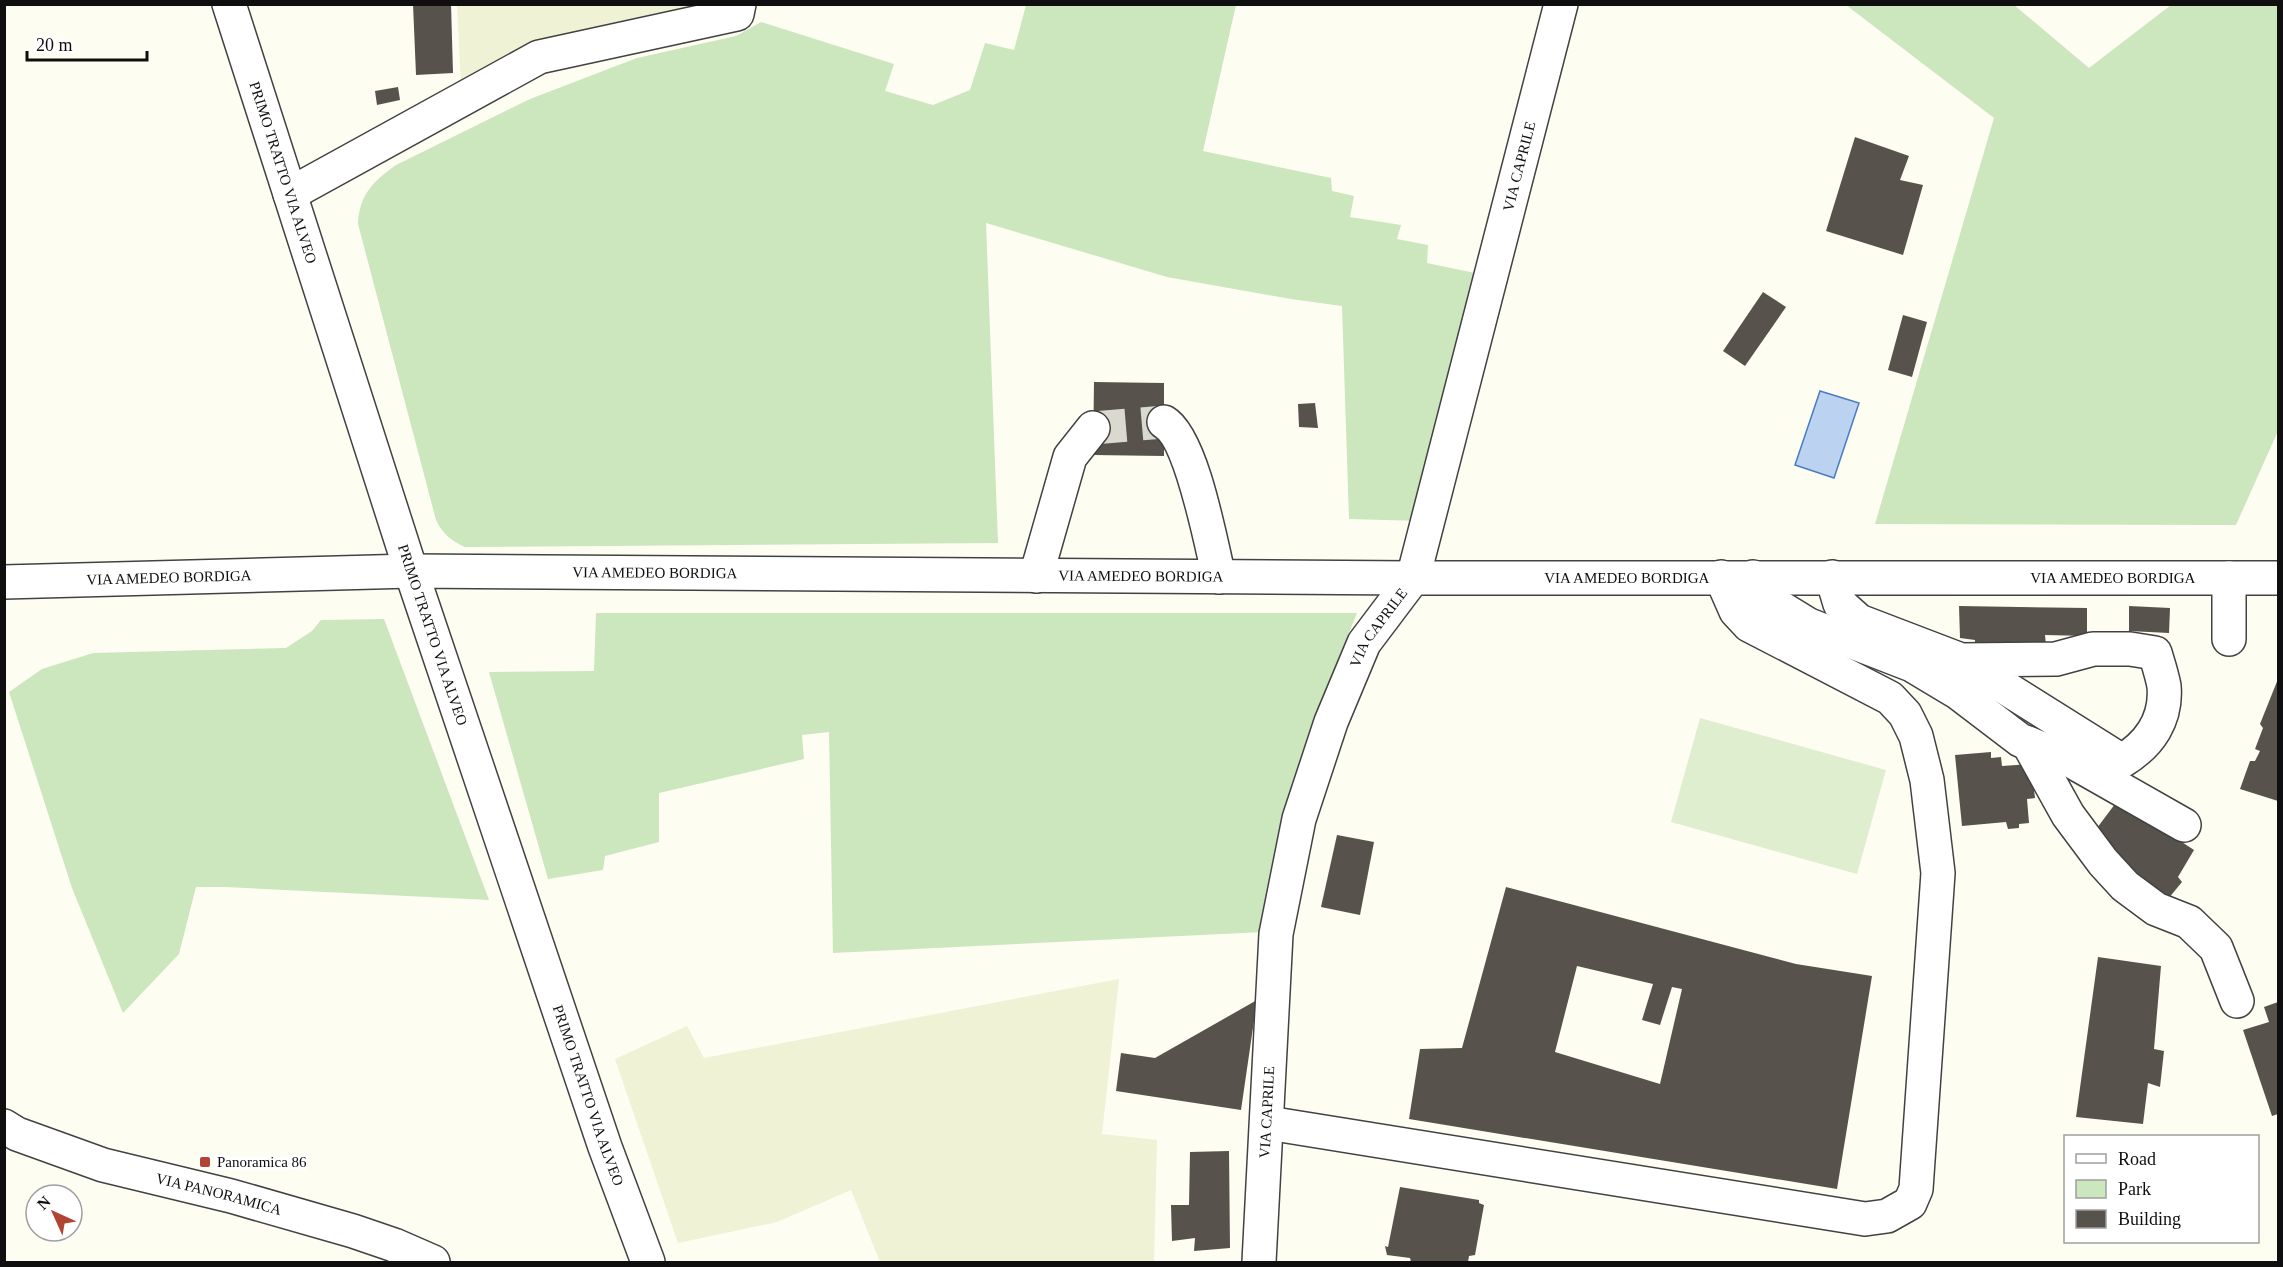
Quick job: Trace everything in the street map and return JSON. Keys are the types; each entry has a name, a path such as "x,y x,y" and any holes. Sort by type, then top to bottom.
{"street":[{"name":"PRIMO TRATTO VIA ALVEO","path":"229,4 411,571 605,1148 648,1263"},
{"path":"290,194 539,57 737,14 739,4"},
{"name":"VIA CAPRILE","path":"1259,1263 1276,934 1299,819 1331,722 1364,643 1413,579 1561,4"},
{"path":"1164,423 1171,426 1186,451 1219,577"},
{"path":"1036,576 1070,457 1093,428"},
{"name":"VIA AMEDEO BORDIGA","path":"4,582 411,571 1413,579 2278,578"},
{"path":"1268,1123 1865,1219 1887,1216 1910,1203 1916,1189 1938,873 1927,780 1916,736 1905,714 1890,698 1749,625 1736,611 1721,577"},
{"path":"1753,577 1768,600 1809,625 1912,665 1957,692 2020,740 2066,758 2184,825"},
{"path":"1832,577 1840,604 1859,621 1961,660 2122,761 2139,750 2162,718 2164,685 2155,653 2130,648 2093,649 2056,659 1961,660"},
{"path":"2229,578 2229,639"},
{"path":"2028,743 2068,815 2103,862 2125,886 2156,909 2189,922 2216,948 2237,1001"},
{"name":"VIA PANORAMICA","path":"9,1134 103,1166 231,1196 353,1231 433,1263"}],"green space":[{"path":"457,5 715,5 461,84"},
{"path":"1026,5 1236,5 1203,151 1331,178 1332,191 1354,196 1350,217 1401,225 1397,239 1428,245 1427,263 1475,273 1421,521 1349,519 1342,306 1167,277 986,223 998,543 465,547 444,533 436,520 358,224 364,197 380,177 396,165 530,99 637,58 736,36 761,22 894,64 885,91 933,105 970,90 985,43 1014,50"},
{"path":"1846,5 2014,5 2089,68 2171,5 2278,5 2278,431 2236,525 1875,524 1994,118"},
{"path":"596,613 1357,613 1308,735 1281,833 1263,932 833,953 829,732 802,735 804,759 659,793 659,842 605,856 603,870 548,879 489,672 594,671"},
{"path":"384,619 489,900 196,887 179,954 123,1013 72,888 9,692 42,669 93,653 286,648 312,631 321,620"},
{"path":"1700,718 1886,770 1857,874 1671,822"},
{"path":"1119,979 1102,1134 1157,1140 1154,1262 880,1262 851,1190 777,1222 678,1243 615,1059 687,1026 704,1058"}],"water":[{"path":"1820,391 1859,403 1834,478 1795,465"}],"building":[{"path":"413,4 451,4 453,73 416,75"},
{"path":"398,87 400,100 377,105 375,91"},
{"path":"1855,137 1909,156 1900,180 1923,185 1903,255 1826,231"},
{"path":"1763,292 1786,307 1745,366 1723,351"},
{"path":"1903,315 1927,322 1912,377 1888,370"},
{"path":"1094,382 1164,383 1164,456 1093,455"},
{"path":"1315,403 1318,428 1299,427 1298,404"},
{"path":"1959,606 2087,608 2087,636 2045,635 2046,645 1975,644 1975,640 1960,638"},
{"path":"2129,606 2170,608 2169,633 2129,631"},
{"path":"2278,679 2278,801 2240,789 2250,761 2255,761 2260,751 2255,749 2263,728 2260,724"},
{"path":"1991,752 1991,758 2001,757 2002,766 2031,764 2035,798 2027,799 2029,823 2019,824 2019,828 2008,829 2006,822 1962,826 1955,755"},
{"path":"2118,800 2194,850 2178,877 2182,882 2168,899 2114,863 2091,836"},
{"path":"1337,835 1374,842 1360,915 1321,907"},
{"path":"1506,887 1796,964 1872,976 1837,1189 1409,1119 1420,1049 1462,1048","holes":["1577,966 1653,984 1642,1020 1660,1025 1672,987 1682,989 1660,1084 1555,1052"]},
{"path":"2098,957 2161,966 2154,1049 2164,1051 2160,1087 2148,1083 2143,1124 2076,1117"},
{"path":"1257,1000 1241,1110 1116,1091 1121,1053 1155,1058"},
{"path":"2278,1002 2278,1114 2272,1116 2243,1030 2269,1022 2264,1007"},
{"path":"1229,1151 1230,1248 1194,1251 1195,1238 1172,1241 1171,1205 1189,1205 1190,1152"},
{"path":"1400,1187 1479,1200 1479,1203 1484,1205 1475,1255 1469,1256 1468,1262 1411,1262 1410,1258 1387,1255 1385,1246 1388,1247"}],"tunnel":[{"path":"1093,428 1164,422"}],"place":[{"name":"Panoramica 86","path":"205,1162"}]}
